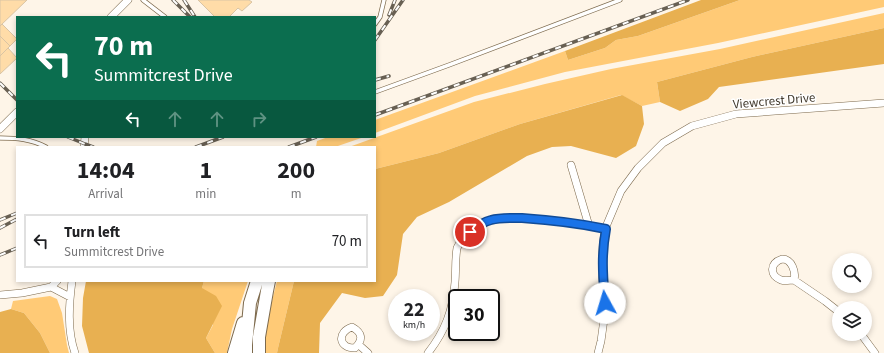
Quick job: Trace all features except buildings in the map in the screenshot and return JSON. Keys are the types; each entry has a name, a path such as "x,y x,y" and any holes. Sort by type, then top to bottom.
{"highway":[{"path":"234,353 257,282"},
{"path":"259,353 259,337 269,282"},
{"path":"246,353 250,303"}],"street":[{"path":"112,16 128,0"},
{"name":"Viewcrest Drive","path":"598,353 604,319 605,303 602,260 606,229 621,191 638,168 663,143 692,126 736,114 884,103"},
{"path":"0,129 16,113"},
{"path":"571,166 589,226"},
{"path":"428,353 443,330 452,308 458,248 462,240 477,226 492,220 508,218 546,219 606,229"},
{"path":"794,280 832,306"},
{"path":"0,295 22,293 51,287 56,282"},
{"path":"72,282 70,318 72,346 75,353"},
{"path":"51,287 70,296"},
{"path":"866,341 875,353"},
{"path":"359,345 368,353"}],"lane":[{"path":"143,0 164,16"},
{"path":"376,22 380,16 384,0"},
{"path":"376,92 620,0"},
{"path":"0,138 22,139 39,143 44,146"}],"shaded area":[{"path":"701,0 740,0 638,36 616,40 605,48 568,60 565,51"},
{"path":"740,0 884,0 884,7 718,43 565,72 475,96 376,133 376,120 565,51 568,60 605,48 616,40 638,36"},
{"path":"884,13 884,28 752,57 657,82 660,102 642,106 621,95 520,124 439,153 376,169 376,146 352,146 474,102 611,69 720,49"},
{"path":"884,28 884,64 719,87 708,99 680,111 660,102 657,82 752,57"},
{"path":"622,95 642,106 644,124 636,146 616,158 571,146 552,147 527,156 449,202 417,217 403,234 397,275 383,296 365,298 342,293 320,323 319,353 277,353 294,282 376,282 376,169 439,153 520,124"},
{"path":"325,138 361,138 338,146 316,146 317,141"},
{"path":"86,282 204,282 202,288 216,296 222,306 206,338 215,353 89,353 82,326 83,298"},
{"path":"204,282 248,282 232,329 227,353 215,353 206,338 213,325 202,288"},
{"path":"277,282 294,282 277,353 265,353 267,326"},
{"path":"50,296 57,299 62,313 69,353 50,353 40,333 24,313 11,309 13,301"},
{"path":"11,309 24,313 40,333 50,353 0,353 0,312"}],"railway":[{"path":"173,0 189,16"},
{"path":"184,0 194,16"},
{"path":"389,15 395,0"},
{"path":"376,39 403,0"},
{"path":"376,115 688,0"},
{"path":"376,80 389,76"},
{"path":"0,83 16,99"},
{"path":"70,138 90,146"},
{"path":"199,146 220,138"},
{"path":"292,146 313,138"},
{"path":"0,220 16,213"},
{"path":"0,228 16,220"},
{"path":"0,255 16,248"}],"route":[{"path":"470,232 477,226 486,222 508,218 546,219 606,229 602,260 605,303"}]}
